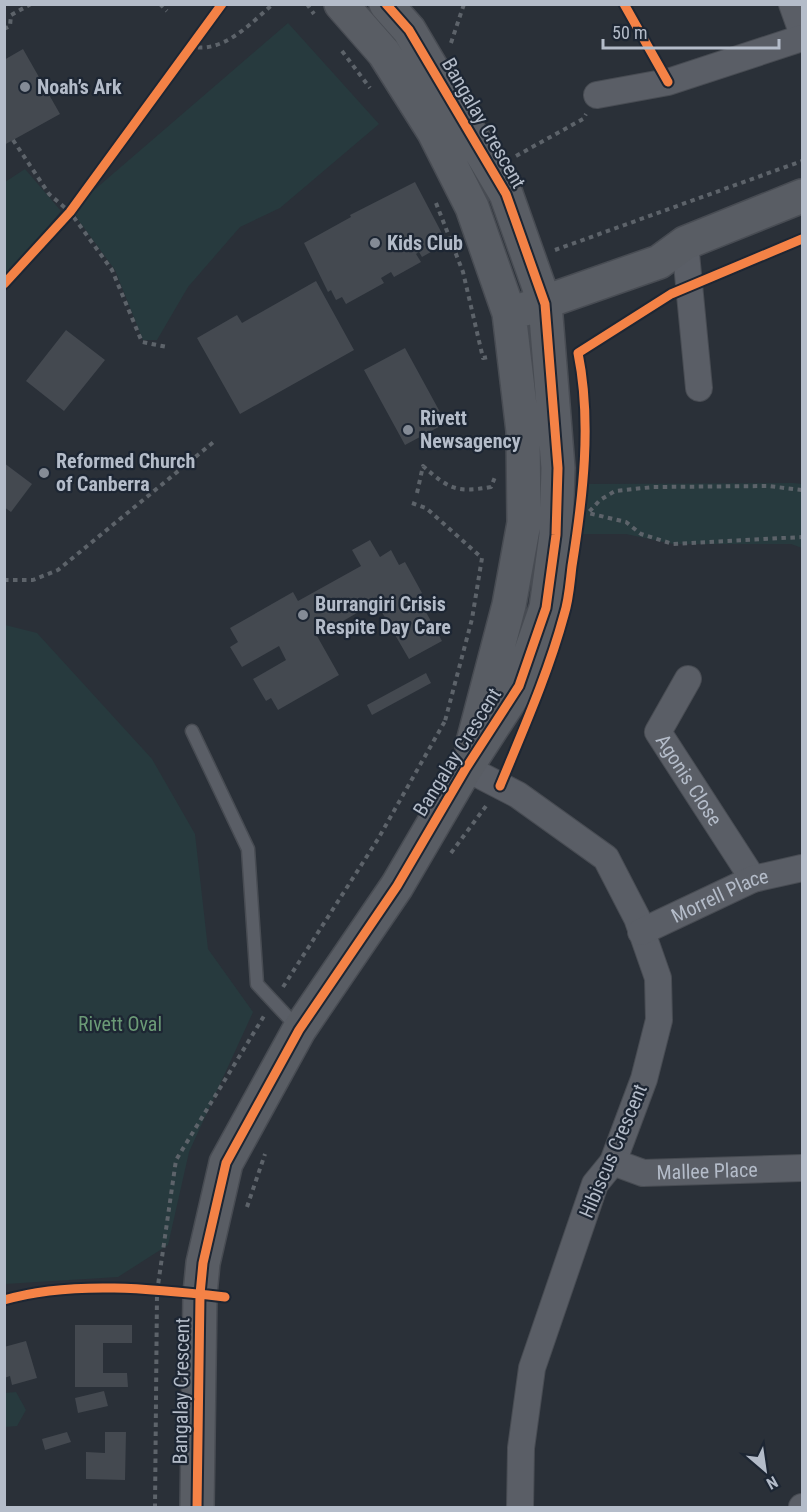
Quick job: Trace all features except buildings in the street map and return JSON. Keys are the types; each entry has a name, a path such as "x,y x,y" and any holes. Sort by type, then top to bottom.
{"street":[{"name":"Bangalay Crescent","path":"197,1508 200,1294 203,1263 226,1163 299,1030 397,886 466,768 519,686 546,608 556,534 558,468 542,294 506,194 410,30 386,4"},
{"path":"792,4 802,32"},
{"name":"Bangalay Crescent","path":"331,14 384,52 434,132 472,207 506,304 523,431 524,523 509,605 466,768"},
{"path":"597,95 668,82 802,38"},
{"path":"506,304 659,262 685,243 802,196"},
{"path":"685,243 699,387"},
{"name":"Agonis Close","path":"688,679 658,732 753,879"},
{"name":"Hibiscus Crescent","path":"466,768 518,795 606,858 641,932 658,978 659,1020 644,1079 613,1162 595,1184 532,1368 521,1448 520,1508"},
{"name":"Morrell Place","path":"641,932 753,879 802,868"},
{"name":"Mallee Place","path":"613,1162 643,1173 802,1168"}],"lane":[{"path":"192,731 248,849 257,984 299,1030"}],"path":[{"path":"4,29 10,26 11,15 31,4"},
{"path":"184,37 189,46 198,49 217,46 237,34 273,4"},
{"path":"307,4 331,14"},
{"path":"448,39 464,4"},
{"path":"165,7 173,20"},
{"path":"182,55 195,38"},
{"path":"341,49 375,94"},
{"path":"492,169 583,118 597,95"},
{"path":"13,140 49,194 70,213 112,270 142,342 167,346"},
{"path":"551,252 802,161"},
{"path":"433,195 463,272 483,358 498,357"},
{"path":"62,220 76,203"},
{"path":"4,580 33,580 58,570 216,440"},
{"path":"417,493 423,466 441,482 466,492 491,487 497,471"},
{"path":"802,490 768,486 653,487 615,491 600,500 588,513 626,522 641,534 674,544 802,537"},
{"path":"579,521 580,501"},
{"path":"412,503 426,508 482,558 472,619 445,721 474,734"},
{"path":"447,859 500,786"},
{"path":"245,1211 267,1152"},
{"path":"146,1291 200,1294"}],"green space":[{"path":"288,23 379,124 280,208 240,227 188,287 157,340 143,340 115,270 71,210"},
{"path":"25,169 61,211 5,278 5,182"},
{"path":"585,484 802,484 802,548 791,544 673,544 626,534 581,534"},
{"name":"Rivett Oval","path":"5,625 37,633 152,759 195,834 208,949 253,1012 189,1152 168,1245 118,1277 5,1284"},
{"path":"16,1392 26,1410 17,1426 5,1427 5,1393"}],"cycle path":[{"path":"4,284 70,212 222,4"},
{"path":"197,1508 200,1294 203,1263 226,1163 299,1030 397,886 466,768 519,686 546,608 556,535 558,468 545,304 506,194 409,30 386,4"},
{"path":"624,4 668,82"},
{"path":"500,786 543,680 566,609 580,513 584,460 585,406 578,353 671,294 802,239"},
{"path":"4,1300 30,1294 85,1288 143,1289 225,1297"}],"place":[{"name":"Noah’s Ark","path":"25,87"},
{"name":"Kids Club","path":"375,243"},
{"name":"Rivett Newsagency","path":"408,430"},
{"name":"Reformed Church of Canberra","path":"44,473"},
{"name":"Burrangiri Crisis Respite Day Care","path":"303,615"}]}
